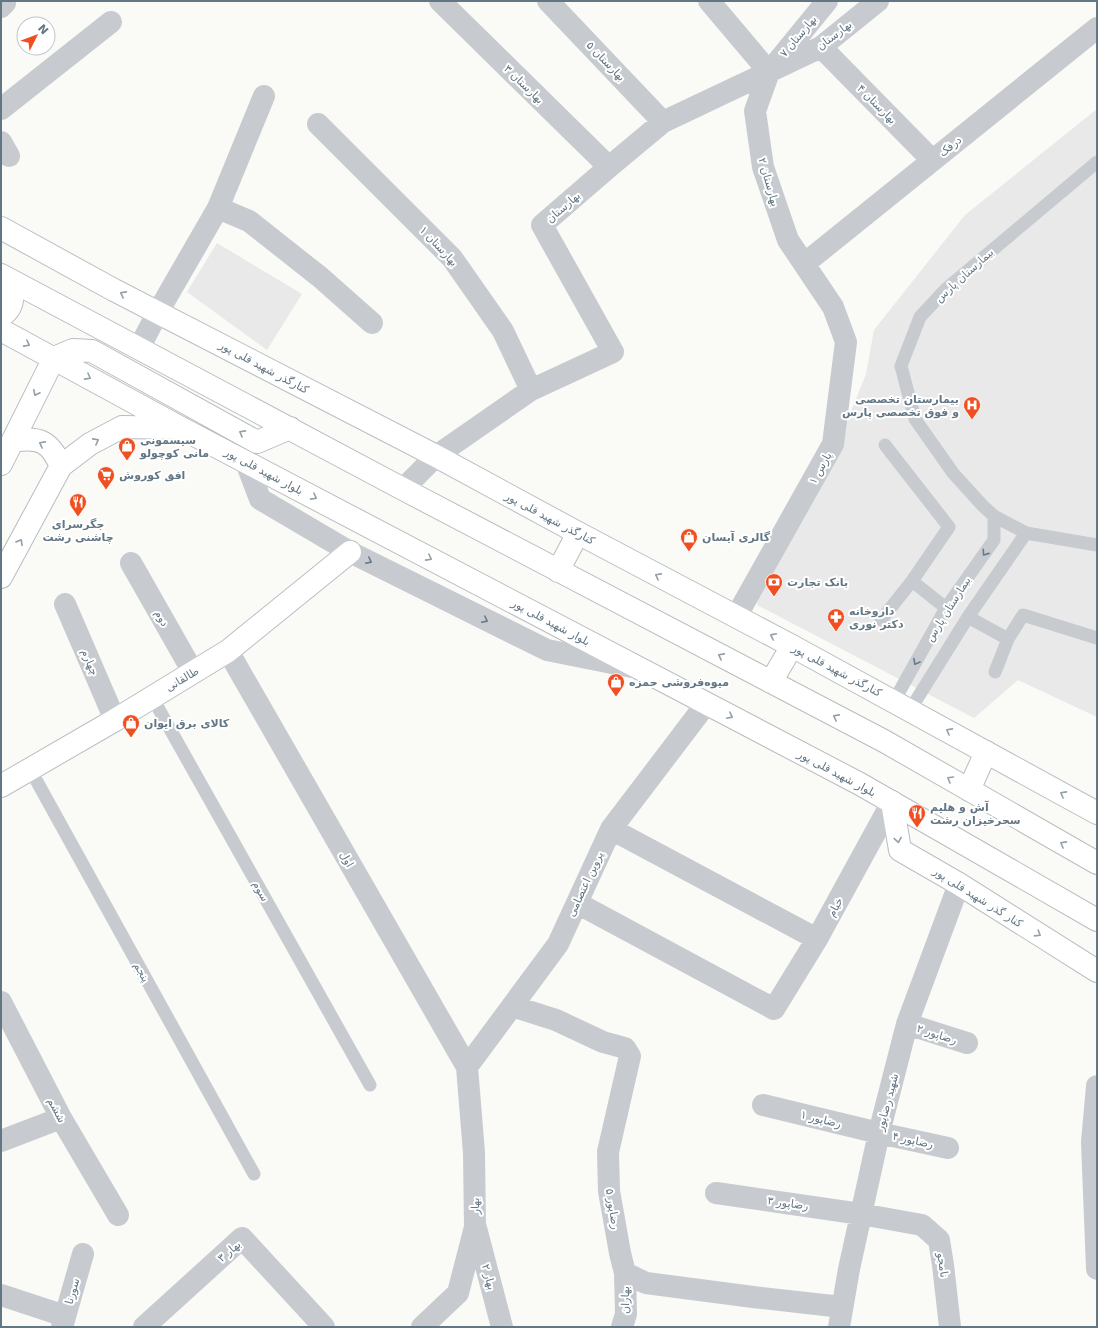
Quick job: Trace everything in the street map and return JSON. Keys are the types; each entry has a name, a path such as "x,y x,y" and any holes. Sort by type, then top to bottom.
{"main road":[{"name":"کنارگذر شهید قلی پور","path":"1,228 158,312 436,456 792,646 1097,813"},
{"path":"1,316 5,314 12,304 13,292 6,277"},
{"path":"6,277 404,489 884,741 1097,863"},
{"name":"بلوار شهید قلی پور","path":"1,330 181,428 860,784 1097,920"},
{"path":"1,464 54,358 73,350 92,351 257,442 290,428"},
{"path":"1,577 61,466 90,444 122,427 181,428"},
{"path":"13,441 28,438 43,443 54,452 61,466"},
{"path":"558,570 578,533"},
{"name":"طالقانی","path":"1,786 115,720 228,651 350,552"},
{"path":"771,682 792,646"},
{"path":"969,790 986,752"},
{"name":"کنار گذر شهید قلی پور","path":"892,802 900,850 959,884 1097,972"}],"street":[{"name":"بهارستان ۳","path":"440,1 609,167"},
{"name":"بهارستان ۵","path":"548,1 663,122"},
{"path":"709,1 769,72"},
{"name":"بهارستان ۷","path":"769,72 828,1"},
{"name":"بهارستان","path":"404,489 436,456 531,390 613,352 542,225 663,122 821,47 878,1"},
{"path":"1,109 111,22"},
{"name":"درفک","path":"804,264 1097,28"},
{"name":"بهارستان ۴","path":"821,47 932,160"},
{"name":"بهارستان ۲","path":"769,72 755,111 763,167 788,240 804,264"},
{"path":"139,348 218,208 264,96"},
{"name":"بهارستان ۱","path":"318,124 452,258 503,331 531,390"},
{"path":"218,208 249,222 320,277 372,323"},
{"name":"پارس ۱","path":"736,617 833,444 846,342 833,307 804,264"},
{"path":"246,462 260,499 350,552 547,650 641,669"},
{"name":"دوم","path":"131,563 193,672"},
{"name":"چهارم","path":"65,604 115,720"},
{"name":"اول","path":"228,651 467,1067"},
{"name":"پروین اعتصامی","path":"467,1067 558,944 611,829 706,704"},
{"name":"خیام","path":"576,903 774,1009 818,939 892,802"},
{"path":"611,829 818,939"},
{"name":"شهید رضاپور","path":"841,1317 849,1269 878,1133 908,1024 959,884"},
{"name":"ششم","path":"1,1002 61,1118 118,1215"},
{"name":"رضاپور ۵","path":"512,1006 556,1020 604,1042 625,1048 630,1056 608,1152 609,1192 625,1274"},
{"name":"رضاپور ۲","path":"908,1024 967,1043"},
{"name":"بهار","path":"422,1327 458,1293 475,1227 474,1153 467,1067"},
{"path":"1097,1086 1092,1142 1097,1269"},
{"name":"رضاپور ۱","path":"763,1105 878,1133"},
{"path":"1,1141 61,1118"},
{"name":"رضاپور ۴","path":"878,1133 948,1148"},
{"name":"رضاپور ۳","path":"716,1193 861,1214"},
{"name":"نامجو","path":"861,1214 922,1224 939,1240 950,1327"},
{"name":"بهار ۲","path":"475,1227 502,1327"},
{"name":"بهار ۳","path":"144,1327 242,1238 324,1327"},
{"name":"سورنا","path":"64,1321 82,1254"},
{"path":"625,1274 646,1283 753,1297 841,1317"},
{"name":"بهاران","path":"622,1327 626,1314 625,1274"},
{"path":"1,1295 64,1321"}],"lane":[{"name":"بیمارستان پارس","path":"1097,162 946,289 920,317 901,366 915,419 954,473 983,506 994,516 1026,533 1097,545"},
{"path":"881,620 912,581 949,527 885,445"},
{"name":"بیمارستان پارس","path":"902,706 946,608 994,540 994,516"},
{"name":"بیمارستان پارس","path":"902,706 968,618 1026,533"},
{"path":"912,581 946,608"},
{"path":"995,672 1008,640 1023,615 1097,638"},
{"path":"968,618 1008,640"},
{"name":"سوم","path":"152,697 370,1085"},
{"name":"پنجم","path":"30,769 254,1174"}],"shaded area":[{"name":"بیمارستان تخصصی و فوق تخصصی پارس","path":"1097,109 1097,717 1018,680 974,718 757,605 758,598 829,466 866,374 874,330 965,215"},
{"path":"217,243 302,294 267,350 187,292"}],"place":[{"name":"بیمارستان تخصصی و فوق تخصصی پارس","path":"972,420"},
{"name":"سیسمونی مانی کوچولو","path":"127,461"},
{"name":"افق کوروش","path":"106,490"},
{"name":"جگرسرای چاشنی رشت","path":"78,517"},
{"name":"گالری آیسان","path":"689,552"},
{"name":"بانک تجارت","path":"774,597"},
{"name":"داروخانه دکتر نوری","path":"836,632"},
{"name":"میوه‌فروشی حمزه","path":"616,697"},
{"name":"کالای برق ایوان","path":"131,738"},
{"name":"آش و هلیم سحرخیزان رشت","path":"917,828"}]}
